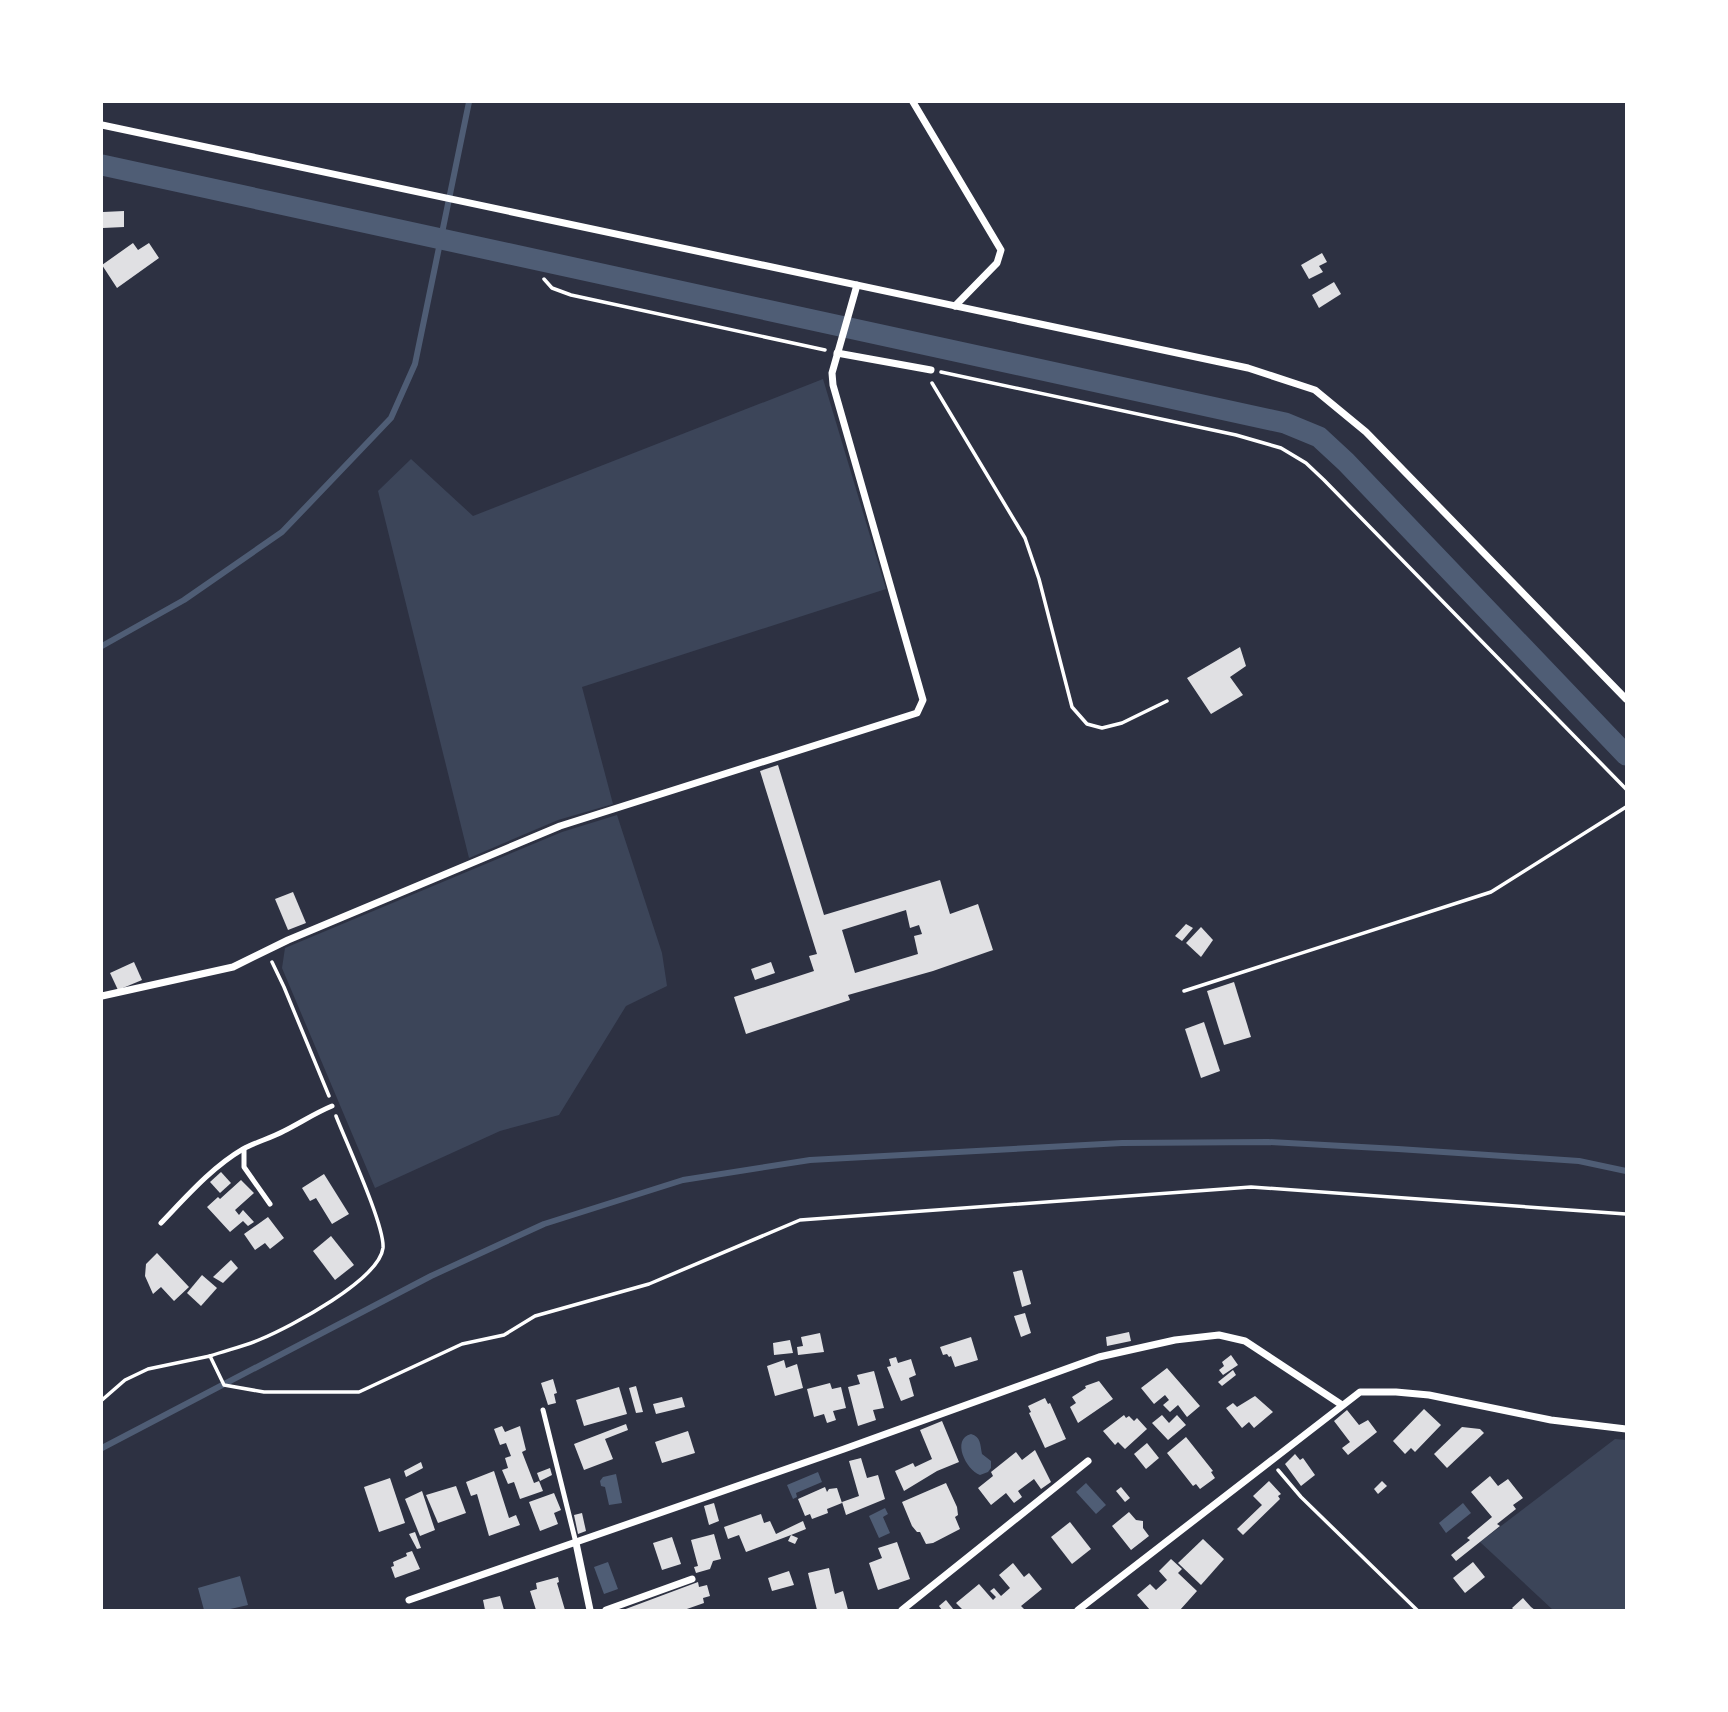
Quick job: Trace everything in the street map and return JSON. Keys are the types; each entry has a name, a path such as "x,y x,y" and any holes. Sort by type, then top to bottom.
{"street":[{"path":"913,102 1001,250 998,263 955,306"},
{"path":"102,125 1248,368 1315,390 1366,432 1626,699"},
{"path":"102,996 233,967 266,950 560,826 917,713 923,700 833,385 832,373 857,285"},
{"path":"838,349 927,369"},
{"path":"409,1600 1099,1357 1175,1340 1219,1335 1245,1341 1342,1405"},
{"path":"1078,1611 1360,1392 1429,1395 1551,1420 1626,1429"},
{"path":"902,1611 1088,1461"},
{"path":"576,1543 590,1611"},
{"path":"607,1611 692,1579"}],"lane":[{"path":"162,1223 194,1189 244,1149 332,1105"},
{"path":"244,1149 244,1167 270,1204"},
{"path":"543,1410 576,1543"}],"path":[{"path":"544,279 552,288 571,295 838,349"},
{"path":"927,369 1025,538 1039,579 1072,707 1087,724 1102,728 1122,723 1167,701"},
{"path":"927,369 1236,435 1281,448 1306,463 1626,789"},
{"path":"1184,991 1491,892 1626,807"},
{"path":"102,1400 125,1380 148,1369 210,1356 262,1339 330,1303 375,1267 383,1247 377,1220 332,1105 266,950"},
{"path":"210,1356 223,1385 243,1390 359,1392 462,1344 504,1335 536,1316 649,1283 800,1220 1251,1187 1626,1214"},
{"path":"1270,1461 1301,1497 1418,1611"}],"shaded area":[{"path":"823,379 886,589 582,687 613,804 558,820 469,858 378,491 411,459 473,516"},
{"path":"617,815 662,953 667,986 626,1006 559,1115 500,1131 375,1188 282,968 285,948 562,832"},
{"path":"971,1434 978,1439 982,1454 991,1461 988,1472 980,1475 970,1467 961,1448 965,1437"},
{"path":"1615,1439 1626,1440 1626,1610 1553,1610 1480,1542"},
{"path":"818,1472 822,1482 796,1493 797,1497 793,1499 787,1485"},
{"path":"616,1474 622,1503 609,1505 605,1487 601,1486 600,1481 603,1477"},
{"path":"1086,1483 1106,1505 1096,1514 1076,1492"},
{"path":"1463,1503 1471,1513 1446,1533 1439,1523"},
{"path":"885,1508 888,1514 883,1517 890,1533 879,1538 869,1516"},
{"path":"608,1562 618,1589 604,1594 594,1567"},
{"path":"240,1576 248,1605 226,1610 204,1610 198,1588"}],"building":[{"path":"124,211 124,227 103,228 103,212"},
{"path":"133,243 138,250 149,243 159,258 117,288 102,265"},
{"path":"1322,253 1327,262 1319,266 1323,272 1309,279 1301,265"},
{"path":"1334,282 1341,294 1319,308 1312,295"},
{"path":"1240,647 1246,666 1230,677 1243,695 1211,714 1187,678"},
{"path":"778,765 824,915 940,880 950,914 978,904 993,950 933,971 848,995 850,1000 746,1034 734,997 814,971 809,956 817,954 760,771","holes":["906,910 910,928 919,925 922,934 914,936 918,954 855,973 842,930"]},
{"path":"293,892 306,923 288,930 275,899"},
{"path":"1186,924 1193,928 1182,941 1175,936"},
{"path":"1201,927 1213,940 1201,957 1186,943"},
{"path":"134,962 142,980 118,990 110,973"},
{"path":"771,962 775,973 755,980 751,969"},
{"path":"1234,982 1251,1037 1224,1045 1207,991"},
{"path":"1204,1022 1220,1071 1201,1078 1185,1029"},
{"path":"221,1172 231,1183 220,1193 210,1182"},
{"path":"324,1174 349,1214 332,1224 316,1198 310,1201 302,1188"},
{"path":"241,1180 254,1193 235,1210 239,1215 243,1210 254,1222 248,1226 243,1221 230,1232 207,1207"},
{"path":"268,1217 284,1238 270,1249 265,1243 255,1250 244,1234"},
{"path":"331,1236 354,1265 335,1280 313,1251"},
{"path":"157,1253 189,1287 174,1301 161,1287 153,1294 145,1276 146,1264"},
{"path":"231,1260 238,1268 223,1283 213,1277"},
{"path":"1022,1270 1031,1304 1022,1307 1013,1272"},
{"path":"202,1275 217,1288 201,1306 187,1293"},
{"path":"1025,1313 1031,1333 1021,1337 1014,1316"},
{"path":"1129,1332 1131,1341 1107,1346 1106,1337"},
{"path":"820,1333 824,1352 798,1355 797,1347 803,1346 801,1337"},
{"path":"971,1337 978,1360 955,1367 951,1356 943,1355 940,1347"},
{"path":"790,1340 793,1353 774,1355 773,1343"},
{"path":"1231,1355 1238,1365 1223,1375 1219,1370 1224,1366 1222,1362"},
{"path":"896,1357 898,1363 911,1359 916,1375 909,1378 914,1396 901,1401 887,1367 891,1366 889,1359"},
{"path":"784,1360 786,1368 797,1364 803,1388 775,1396 767,1366"},
{"path":"1167,1368 1200,1406 1187,1417 1178,1405 1170,1412 1163,1405 1169,1400 1165,1395 1154,1404 1141,1388"},
{"path":"1233,1370 1236,1375 1222,1386 1218,1382"},
{"path":"874,1371 884,1408 873,1410 876,1420 858,1426 848,1387 860,1384 857,1375"},
{"path":"553,1379 557,1393 554,1394 556,1403 548,1405 541,1383"},
{"path":"1099,1381 1113,1399 1078,1423 1070,1407 1076,1403 1072,1397 1086,1388 1085,1386"},
{"path":"830,1383 832,1389 841,1387 846,1408 833,1411 836,1420 827,1423 824,1414 814,1417 807,1389"},
{"path":"636,1386 643,1412 636,1413 629,1388"},
{"path":"619,1387 627,1414 584,1426 576,1400"},
{"path":"1255,1396 1273,1412 1254,1428 1249,1422 1242,1428 1226,1408 1233,1403 1237,1407"},
{"path":"682,1397 685,1407 656,1414 653,1404"},
{"path":"1045,1398 1048,1404 1050,1403 1066,1439 1045,1448 1028,1406"},
{"path":"1424,1409 1441,1425 1415,1452 1411,1448 1405,1454 1393,1441"},
{"path":"1347,1410 1359,1425 1368,1420 1377,1432 1348,1455 1342,1448 1350,1442 1334,1421"},
{"path":"1124,1415 1134,1421 1137,1418 1147,1429 1125,1449 1118,1442 1115,1445 1103,1431"},
{"path":"1162,1415 1169,1423 1177,1415 1186,1425 1168,1440 1152,1423"},
{"path":"942,1421 959,1462 937,1471 904,1491 895,1471 913,1463 915,1467 932,1459 920,1430"},
{"path":"626,1424 628,1430 605,1439 613,1459 584,1470 574,1444"},
{"path":"502,1426 505,1432 520,1426 526,1450 522,1452 534,1483 539,1481 543,1491 520,1499 514,1482 508,1484 502,1470 508,1468 505,1458 511,1456 506,1443 500,1445 494,1429"},
{"path":"1462,1427 1480,1429 1484,1433 1447,1468 1434,1454"},
{"path":"688,1431 695,1453 662,1463 655,1442"},
{"path":"1186,1437 1213,1471 1211,1472 1215,1478 1200,1489 1196,1484 1193,1486 1167,1453"},
{"path":"1147,1443 1159,1458 1146,1469 1134,1454"},
{"path":"1035,1450 1051,1482 1041,1489 1034,1479 1018,1491 1022,1497 1014,1503 1006,1493 991,1505 978,1488 993,1476 991,1472 1016,1452 1022,1460"},
{"path":"1295,1454 1300,1460 1303,1458 1315,1475 1301,1486 1285,1464"},
{"path":"861,1458 867,1478 878,1475 885,1499 846,1515 842,1502 859,1496 849,1461"},
{"path":"421,1462 423,1468 406,1477 404,1471"},
{"path":"550,1468 552,1475 540,1481 537,1473"},
{"path":"494,1471 509,1518 516,1515 520,1525 489,1536 477,1494 471,1496 466,1482"},
{"path":"1490,1476 1498,1486 1508,1479 1523,1498 1513,1505 1516,1509 1497,1524 1500,1526 1456,1561 1451,1555 1492,1517 1471,1492"},
{"path":"390,1478 405,1523 379,1532 364,1487"},
{"path":"1269,1481 1281,1494 1278,1496 1280,1499 1243,1535 1237,1529 1262,1505 1253,1496"},
{"path":"1382,1481 1387,1486 1378,1494 1374,1489"},
{"path":"946,1483 957,1507 958,1515 955,1517 960,1529 926,1544 920,1532 912,1526 902,1502"},
{"path":"456,1486 466,1513 438,1523 426,1495"},
{"path":"825,1487 827,1492 837,1488 842,1503 827,1509 828,1513 812,1519 810,1514 805,1516 798,1499"},
{"path":"1121,1487 1130,1498 1125,1502 1116,1491"},
{"path":"422,1491 435,1530 420,1536 405,1499"},
{"path":"554,1493 561,1510 554,1513 558,1524 540,1531 529,1502"},
{"path":"714,1503 719,1521 709,1525 704,1506"},
{"path":"1129,1512 1136,1520 1143,1521 1143,1528 1149,1536 1131,1550 1112,1526"},
{"path":"582,1513 586,1531 578,1534 574,1515"},
{"path":"761,1514 764,1523 770,1521 776,1534 803,1521 806,1529 746,1552 739,1535 728,1539 724,1527"},
{"path":"1070,1522 1091,1549 1072,1564 1051,1537"},
{"path":"415,1532 421,1548 417,1549 409,1534"},
{"path":"714,1534 721,1559 713,1561 710,1569 696,1573 694,1567 698,1566 691,1540"},
{"path":"791,1535 798,1538 795,1544 788,1541"},
{"path":"672,1537 681,1564 662,1570 653,1543"},
{"path":"1203,1539 1224,1559 1201,1585 1178,1563"},
{"path":"897,1542 910,1579 878,1590 869,1563 882,1558 878,1548"},
{"path":"412,1551 420,1569 395,1578 391,1567 394,1566 393,1562"},
{"path":"1171,1559 1182,1569 1178,1573 1197,1591 1180,1610 1150,1610 1137,1595 1150,1584 1156,1590 1167,1580 1159,1571"},
{"path":"1473,1562 1485,1577 1465,1593 1453,1578"},
{"path":"1013,1563 1024,1577 1029,1573 1042,1589 1021,1606 1025,1610 963,1610 956,1603 979,1584 993,1600 996,1597 990,1591 994,1588 1001,1596 1010,1588 999,1575"},
{"path":"829,1568 835,1594 843,1591 848,1610 817,1610 808,1573"},
{"path":"789,1571 794,1585 772,1591 768,1578"},
{"path":"558,1577 557,1583 565,1610 536,1610 530,1591 537,1589 536,1583"},
{"path":"698,1582 699,1587 707,1585 710,1596 703,1598 704,1603 684,1610 623,1610"},
{"path":"500,1596 504,1610 485,1610 483,1600"},
{"path":"1523,1598 1531,1607 1535,1610 1512,1608"},
{"path":"946,1600 954,1610 942,1610 939,1606"}],"waterway":[{"path":"102,646 184,600 282,532 391,418 415,364 469,102"},
{"path":"102,165 1285,423 1319,437 1346,462 1626,755"},
{"path":"102,1448 431,1276 544,1224 683,1180 810,1160 1122,1143 1268,1142 1398,1149 1579,1161 1626,1171"}]}
